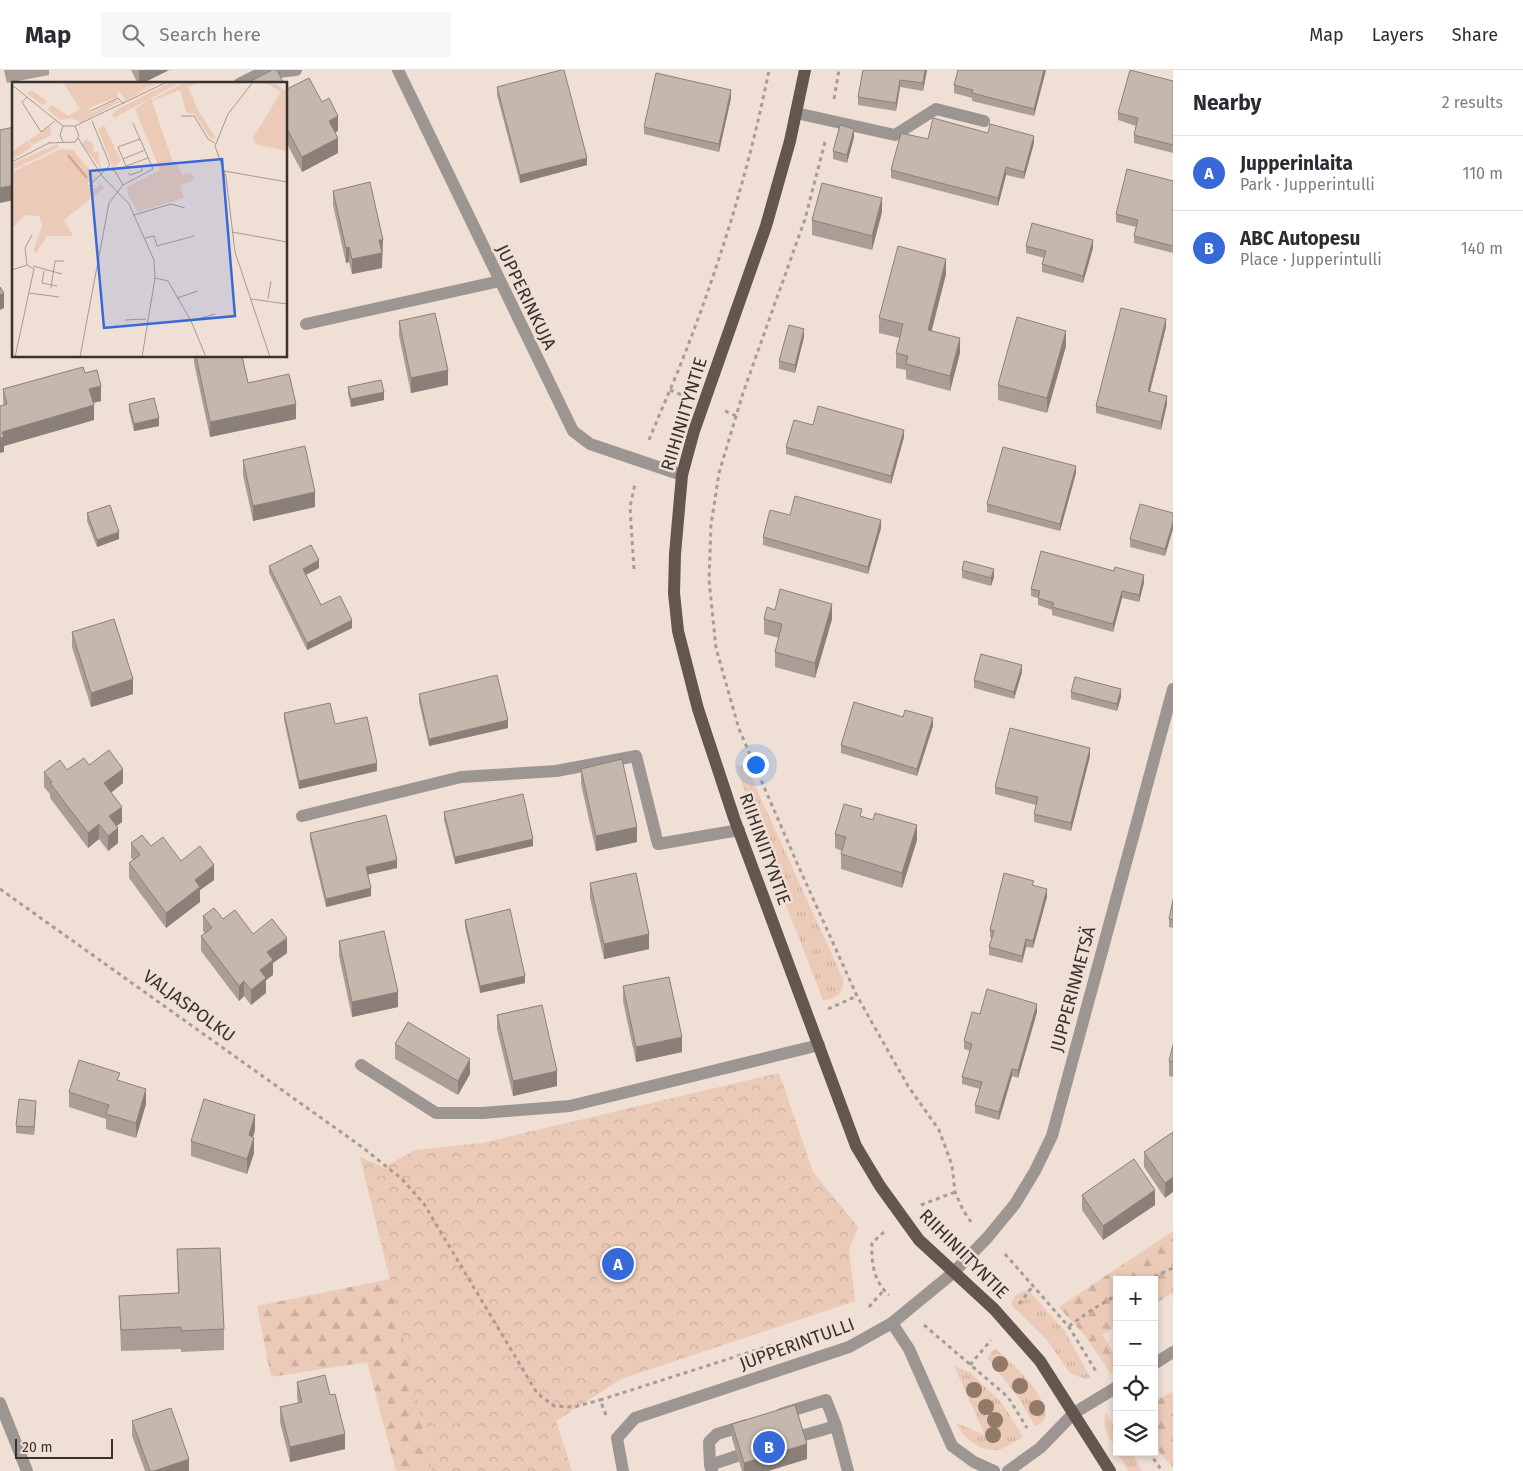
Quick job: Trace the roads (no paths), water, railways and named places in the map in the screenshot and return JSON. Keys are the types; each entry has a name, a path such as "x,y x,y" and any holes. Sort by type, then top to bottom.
{"main road":[{"name":"RIIHINIITYNTIE","path":"805,70 790,141 766,226 694,430 682,475 675,554 674,593 678,631 698,709 739,830 856,1146 880,1186 920,1240 994,1308 1040,1361 1110,1471"}],"street":[{"path":"242,82 259,74 296,70"},
{"name":"JUPPERINKUJA","path":"398,70 573,431 590,444 682,475"},
{"path":"796,112 895,135 936,110 984,121"},
{"path":"306,324 500,281"},
{"name":"JUPPERINMETSÄ","path":"954,1272 1015,1204 1035,1171 1052,1136 1173,689"},
{"path":"302,816 460,778 556,771 636,756 658,844 739,830"},
{"path":"362,1065 436,1113 482,1113 570,1106 819,1045"},
{"name":"JUPPERINTULLI","path":"622,1471 617,1438 635,1418 849,1347 892,1323 954,1272"},
{"path":"892,1323 909,1349 952,1446 974,1462 994,1471"},
{"path":"1158,1361 1173,1352"},
{"path":"1008,1471 1040,1448 1074,1413 1112,1390"},
{"path":"737,1456 711,1468 709,1442 718,1434 826,1400 836,1426 848,1471"},
{"path":"0,1403 27,1471"},
{"path":"801,1436 836,1426"}],"place":[{"name":"Jupperinlaita","path":"618,1264"},
{"name":"ABC Autopesu","path":"769,1447"}]}
